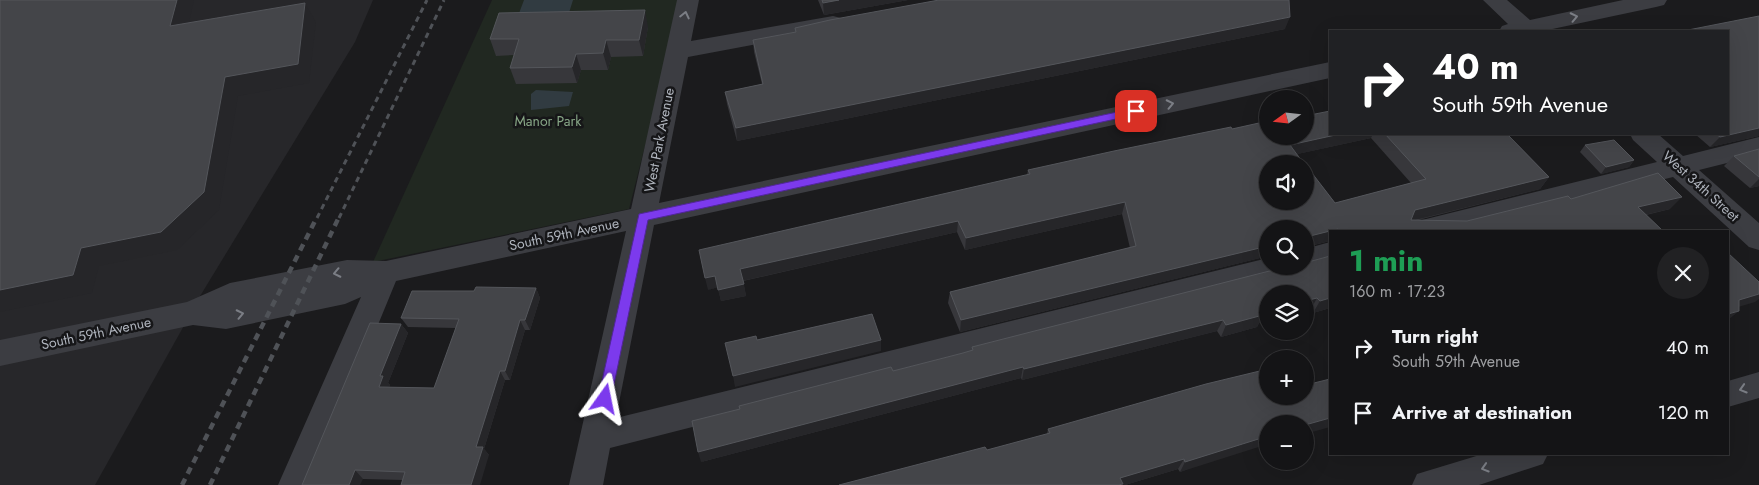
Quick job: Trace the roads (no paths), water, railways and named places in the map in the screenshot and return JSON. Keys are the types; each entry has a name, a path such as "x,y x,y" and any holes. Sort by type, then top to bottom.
{"street":[{"name":"West Park Avenue","path":"586,485 688,0"},
{"path":"1494,0 1521,30 1656,0"},
{"path":"676,51 849,20"},
{"name":"South 59th Avenue","path":"0,353 192,313 226,317 345,292 386,272 1329,70"},
{"name":"West 34th Street","path":"1643,135 1759,239"},
{"path":"1422,230 1759,146"},
{"path":"1314,257 1329,253"},
{"path":"597,437 1259,271"},
{"path":"295,485 386,272"},
{"path":"1729,394 1759,385"},
{"path":"1429,485 1529,455"}],"railway":[{"path":"317,218 427,0"},
{"path":"339,218 444,0"},
{"path":"182,485 317,217"},
{"path":"210,485 339,217"}],"park label":[{"name":"Manor Park","path":"548,121"}]}
